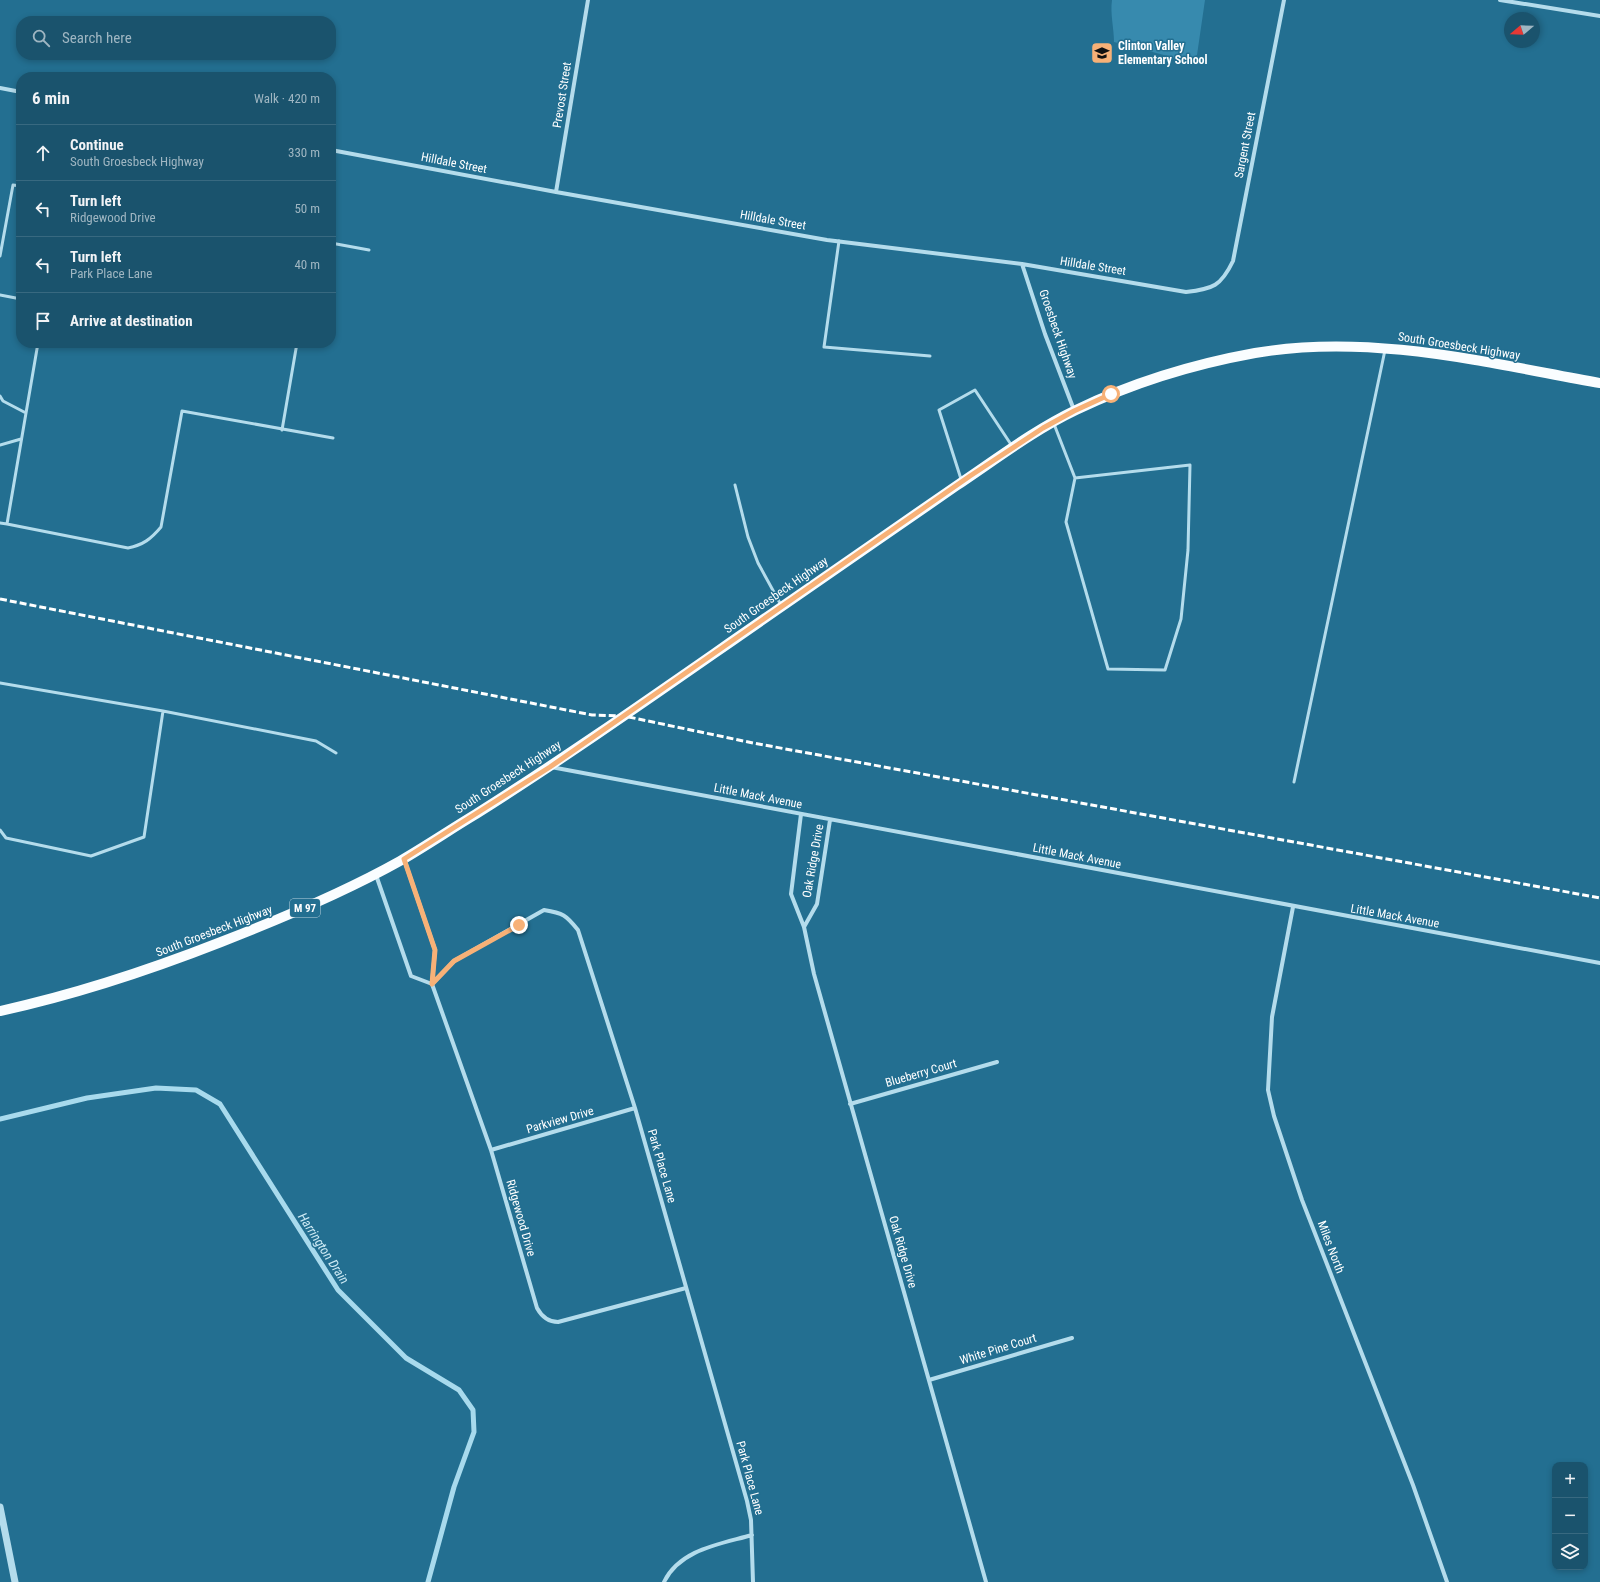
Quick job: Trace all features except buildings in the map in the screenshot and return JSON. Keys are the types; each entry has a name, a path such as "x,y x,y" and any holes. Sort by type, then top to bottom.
{"main road":[{"name":"South Groesbeck Highway","path":"0,1012 39,1003 149,970 296,913 404,859 550,767 1013,448 1054,422 1111,394 1163,376 1257,353 1294,348 1335,347 1386,348 1436,354 1600,384"}],"street":[{"name":"Prevost Street","path":"556,192 588,0"},
{"name":"Sargent Street","path":"1213,287 1226,275 1233,261 1284,0"},
{"path":"1500,0 1600,16"},
{"path":"0,88 16,91"},
{"name":"Hilldale Street","path":"336,151 556,192 839,241 1022,264 1186,292 1205,290 1213,287"},
{"name":"Groesbeck Highway","path":"1022,264 1044,334 1074,411"},
{"name":"Little Mack Avenue","path":"550,767 1293,907 1600,963"},
{"name":"Oak Ridge Drive","path":"800,814 791,894 804,927 814,974 850,1104 986,1582"},
{"name":"Oak Ridge Drive","path":"804,927 817,904 830,820"},
{"name":"Ridgewood Drive","path":"404,859 435,950 432,984 491,1150 540,1315 547,1320 558,1322 686,1288"},
{"path":"375,874 411,976 432,984"},
{"name":"Miles North","path":"1293,907 1272,1018 1268,1090 1274,1116 1302,1200 1413,1485 1447,1582"},
{"name":"Park Place Lane","path":"432,984 454,961 544,910 560,912 568,917 578,930 635,1108 747,1501 752,1535 753,1582"},
{"name":"Blueberry Court","path":"850,1104 997,1062"},
{"name":"Parkview Drive","path":"491,1150 635,1108"},
{"name":"White Pine Court","path":"929,1380 1072,1338"},
{"path":"0,1507 15,1582"},
{"path":"664,1582 667,1575 684,1558 752,1535"}],"lane":[{"path":"0,256 14,185 16,185"},
{"path":"839,241 824,347 930,356"},
{"path":"336,244 369,250"},
{"path":"0,295 16,299"},
{"path":"7,524 37,348"},
{"path":"282,430 296,348"},
{"path":"1294,782 1386,348"},
{"path":"962,482 940,410 975,390 1013,448"},
{"path":"0,396 3,402 26,412"},
{"path":"0,523 128,548 139,546 152,539 161,527 182,410 282,430 333,438"},
{"path":"1054,422 1075,478 1066,522 1108,669 1165,670 1181,620 1188,550 1190,464 1075,478"},
{"path":"0,445 21,439"},
{"path":"735,485 748,537 755,556 782,607"},
{"path":"0,684 163,711 316,741 336,753"},
{"path":"0,830 6,838 91,856 144,837 163,711"}],"shaded area":[{"path":"1112,0 1205,0 1197,55 1187,61 1114,42 1111,10"}],"waterway":[{"name":"Harrington Drain","path":"0,1119 87,1098 156,1088 196,1090 220,1104 338,1290 406,1358 459,1390 473,1410 474,1432 454,1487 428,1582"}],"railway":[{"path":"0,599 592,715 624,716 753,743 1600,898"}],"place":[{"name":"Clinton Valley Elementary School","path":"1102,53"}],"route":[{"path":"519,925 454,961 432,984 435,950 404,859 550,767 970,476 1043,428 1074,411 1111,394"}]}
